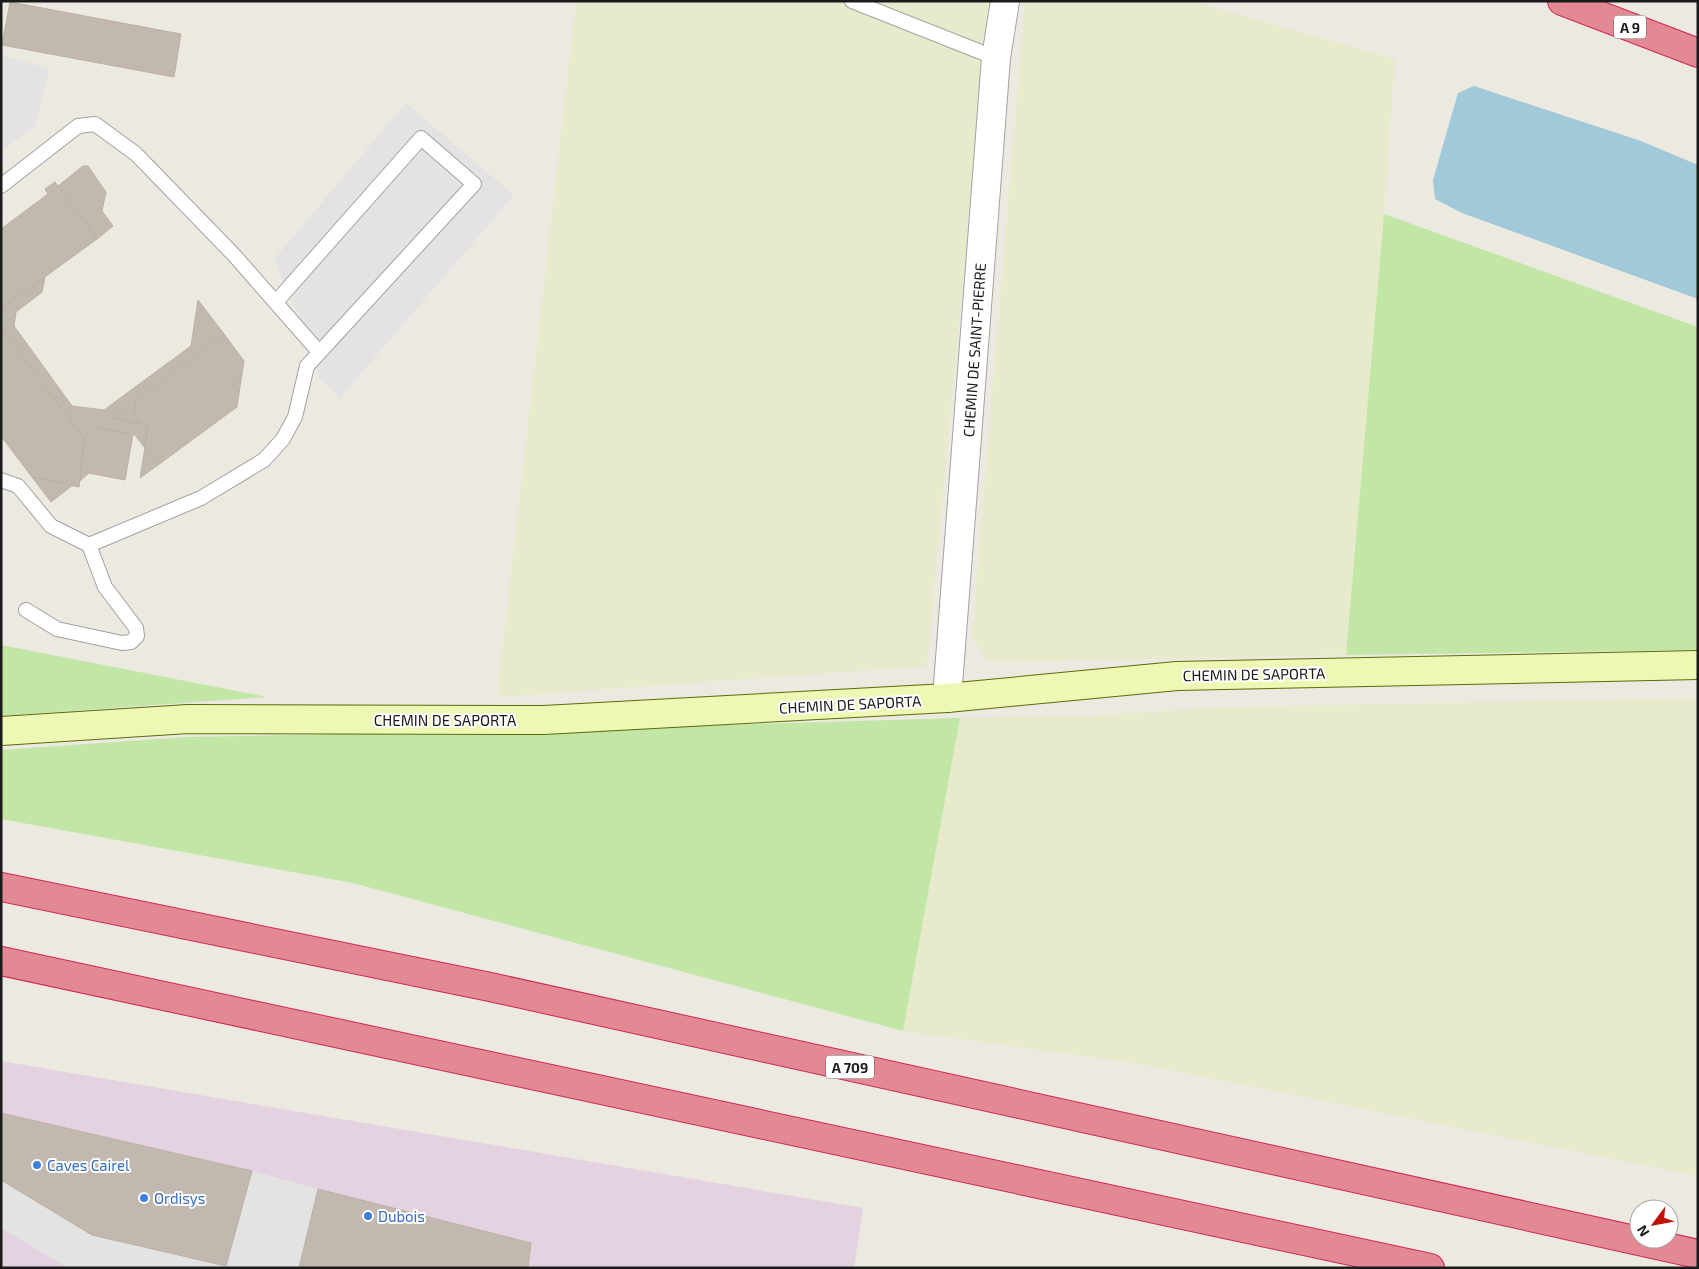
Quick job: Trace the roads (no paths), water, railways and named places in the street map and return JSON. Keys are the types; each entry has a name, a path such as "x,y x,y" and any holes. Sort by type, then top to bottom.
{"highway":[{"name":"A 9","path":"1562,1 1698,53"},
{"name":"A 709","path":"1,887 490,987 1698,1254"},
{"path":"1,961 1430,1268"}],"street":[{"name":"CHEMIN DE SAINT-PIERRE","path":"947,698 996,58 1005,1"},
{"name":"CHEMIN DE SAPORTA","path":"1,731 188,719 544,720 947,698 1177,676 1698,665"}],"lane":[{"path":"852,1 996,58"},
{"path":"1,186 78,126 95,124 136,154 276,302 319,352"},
{"path":"90,545 201,498 264,460 283,439 295,417 307,366 474,184 421,138 276,302"},
{"path":"1,480 18,486 51,526 90,545 105,588 136,628 137,636 131,642 122,643 57,629 26,610"}],"water":[{"path":"1474,86 1641,141 1698,165 1698,299 1462,213 1435,199 1433,180 1458,93"}],"place":[{"name":"Caves Cairel","path":"37,1165"},
{"name":"Ordisys","path":"144,1198"},
{"name":"Dubois","path":"368,1216"}]}
